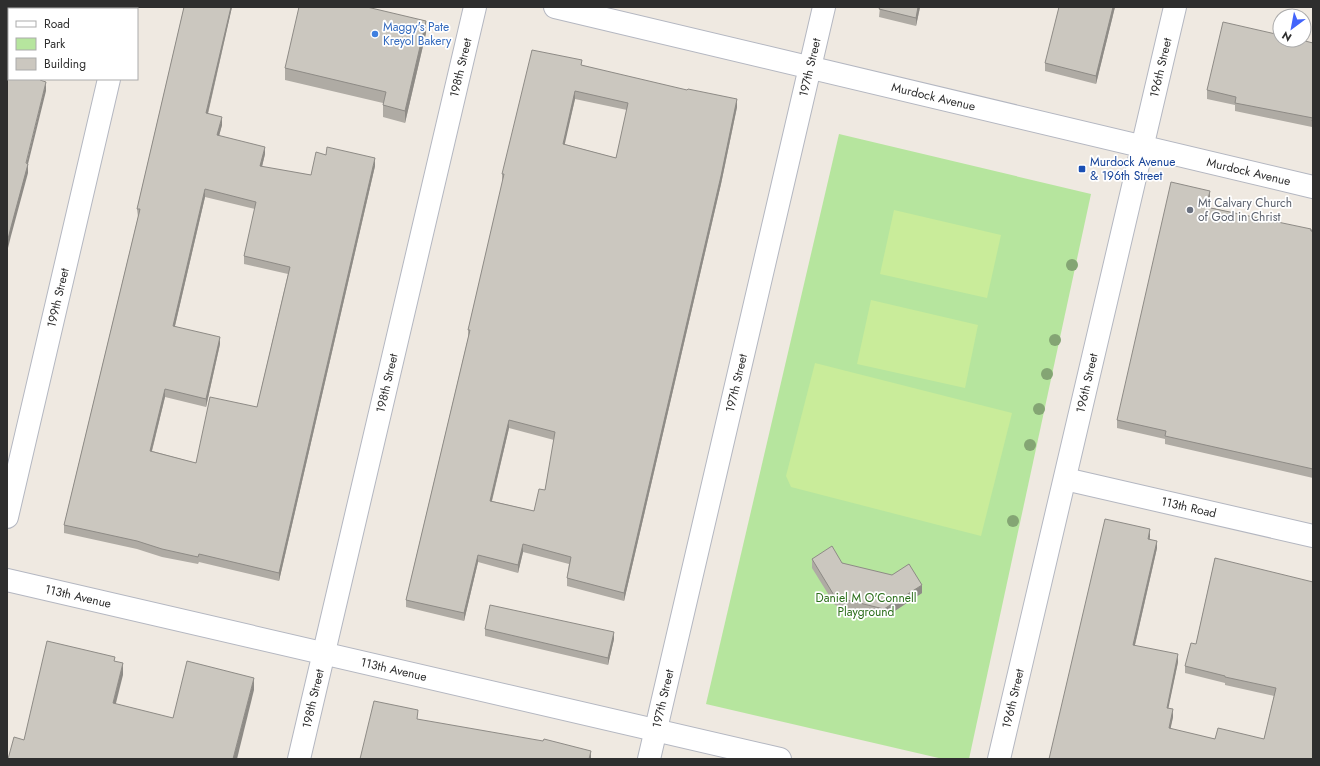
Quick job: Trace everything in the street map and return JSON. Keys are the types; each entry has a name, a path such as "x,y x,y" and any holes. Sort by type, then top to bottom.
{"street":[{"name":"198th Street","path":"299,759 475,7"},
{"name":"Murdock Avenue","path":"555,7 1313,187"},
{"name":"197th Street","path":"649,759 824,7"},
{"name":"196th Street","path":"999,759 1175,7"},
{"name":"199th Street","path":"7,517 109,80"},
{"name":"113th Road","path":"1065,479 1313,536"},
{"name":"113th Avenue","path":"7,580 780,759"}],"green space":[{"name":"Daniel M O'Connell Playground","path":"839,134 1091,194 969,759 943,759 706,704"},
{"path":"894,210 1001,235 987,298 880,274"},
{"path":"871,300 978,325 965,388 857,364"},
{"path":"815,363 1012,413 981,536 791,487 786,476"}],"building":[{"path":"7,7 57,7 8,8 8,80 40,80 46,82 26,163 28,164 7,243"},
{"path":"184,7 231,7 206,113 222,117 217,135 265,147 260,166 311,175 316,152 326,155 327,147 375,158 279,573 199,554 198,557 162,549 137,541 64,525 140,209 137,209","holes":["205,189 256,202 244,256 290,267 257,407 210,397 196,463 150,451 165,389 206,399 220,337 173,326"]},
{"path":"299,7 367,7 426,21 405,111 383,105 386,92 285,68"},
{"path":"880,7 918,7 916,18 879,9"},
{"path":"1059,7 1113,7 1096,76 1045,63"},
{"path":"1223,22 1272,33 1272,48 1312,48 1313,43 1313,118 1235,103 1236,97 1207,90"},
{"path":"532,50 582,60 581,65 687,90 737,99 721,176 624,593 567,578 571,557 523,544 518,565 478,555 464,613 406,600 470,330 468,330 504,174 502,174","holes":["575,91 628,103 616,158 563,144","509,420 555,432 545,490 539,489 534,511 490,501"]},
{"path":"1171,182 1210,191 1206,207 1311,229 1311,231 1313,231 1313,469 1165,436 1166,431 1117,420"},
{"path":"1105,519 1150,529 1148,539 1157,541 1133,645 1178,654 1167,708 1173,709 1169,728 1215,739 1218,728 1264,739 1276,688 1225,677 1185,666 1191,643 1196,644 1215,558 1313,582 1313,759 1049,759"},
{"path":"832,546 842,563 892,575 909,564 922,585 884,609 835,597 812,559"},
{"path":"490,605 614,632 608,658 485,629"},
{"path":"47,641 115,657 114,661 123,663 113,703 173,718 187,661 254,678 233,759 8,759 14,737 24,740"},
{"path":"374,701 418,710 417,719 543,741 544,739 591,751 589,759 360,759"}],"place":[{"name":"Maggy's Pate Kreyol Bakery","path":"375,34"},
{"name":"Murdock Avenue & 196th Street","path":"1082,169"},
{"name":"Mt Calvary Church of God in Christ","path":"1190,210"}]}
